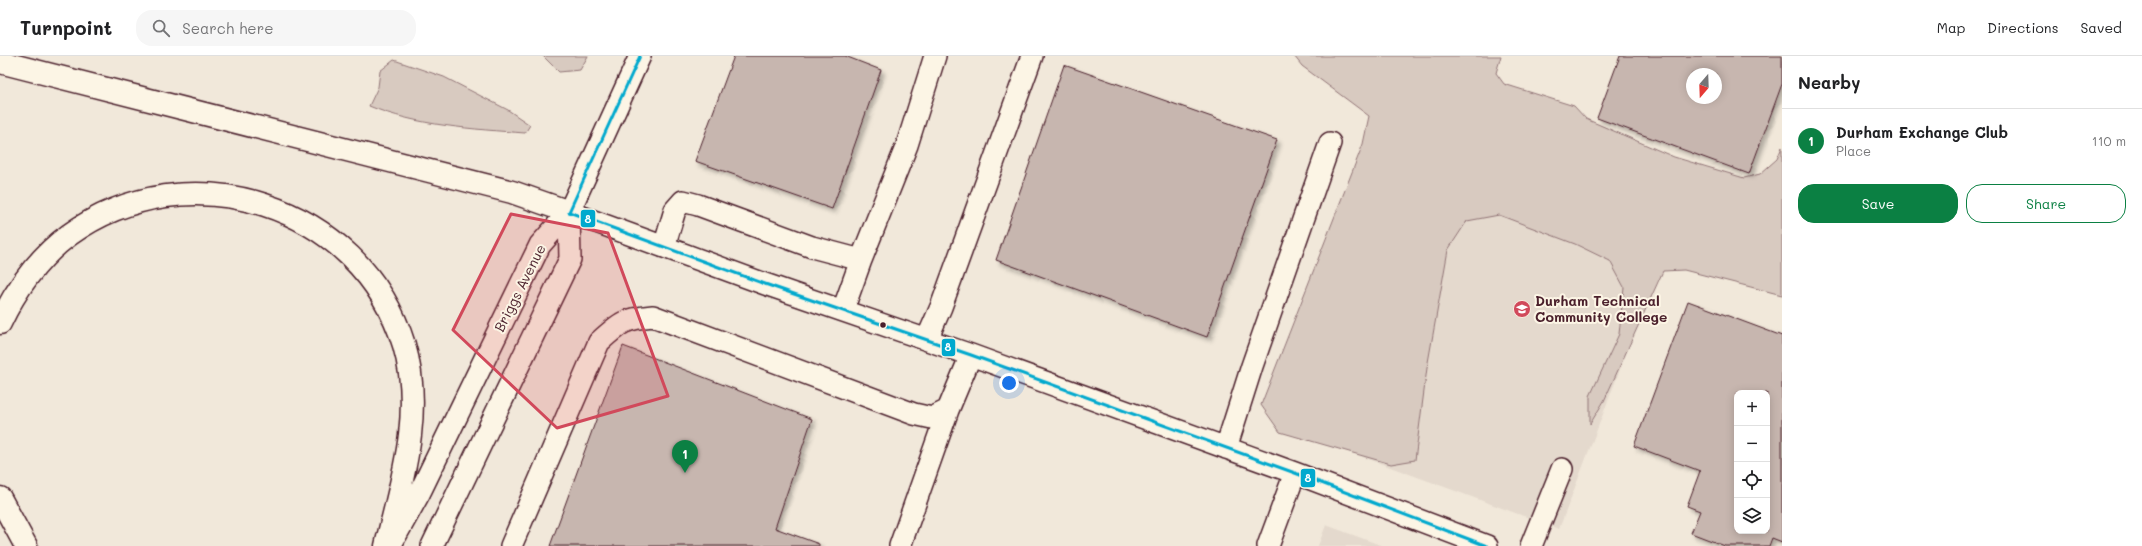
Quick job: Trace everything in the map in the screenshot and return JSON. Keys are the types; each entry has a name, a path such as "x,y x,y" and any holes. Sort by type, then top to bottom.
{"highway":[{"path":"0,62 512,192 569,212"},
{"path":"0,323 11,300 28,276 47,255 69,235 92,221 118,209 143,201 171,196 198,195 251,201 298,217 338,244 363,270 384,300 404,344 412,394 412,420 408,449 386,546"},
{"path":"0,498 26,546"}],"street":[{"path":"640,56 569,212 971,355 1295,473 1487,546"},
{"path":"843,310 861,260 907,146 935,56"},
{"path":"927,339 941,307 1032,56"},
{"path":"1226,448 1252,366 1330,143"},
{"path":"664,246 675,210 682,201 698,205 812,247 861,260"},
{"name":"Briggs Avenue","path":"390,546 419,494 540,245 569,212"},
{"name":"Briggs Avenue","path":"432,546 570,259 569,212"},
{"path":"511,546 599,342 629,319 653,316 914,414 932,418 948,410"},
{"path":"900,546 948,410 971,355"},
{"path":"1531,546 1562,469"},
{"path":"1268,546 1295,473"}],"highlighted area":[{"path":"511,214 608,233 668,396 557,428 453,330"}],"shaded area":[{"path":"543,56 588,56 580,70 559,72"},
{"path":"1294,56 1501,56 1496,73 1504,84 1574,106 1586,119 1674,157 1744,178 1760,174 1777,159 1782,147 1782,295 1684,270 1663,271 1604,401 1590,424 1590,396 1619,334 1624,287 1610,261 1575,244 1499,215 1467,221 1448,250 1427,368 1415,460 1391,464 1280,432 1261,405 1363,144 1369,116 1302,66"},
{"path":"394,60 444,77 508,110 530,125 525,133 446,126 406,118 369,106 378,87 380,71"},
{"name":"Durham Technical Community College","path":"1451,183 1655,258 1624,359 1559,529 1352,453"},
{"path":"1326,525 1383,546 1318,546"}],"building":[{"path":"734,56 845,56 881,70 832,209 695,161"},
{"path":"1620,56 1782,56 1782,84 1749,174 1597,118"},
{"path":"1064,65 1277,140 1207,337 996,260"},
{"path":"1688,301 1782,336 1782,542 1772,538 1769,546 1725,546 1691,533 1700,511 1687,506 1700,471 1634,446"},
{"path":"623,346 812,419 775,528 819,544 819,546 550,546"}],"transit line":[{"name":"8","path":"640,56 569,212 765,284 971,355 1295,473 1487,546"}],"place":[{"name":"Durham Technical Community College","path":"1522,309"},
{"name":"Durham Exchange Club","path":"685,473"}]}
